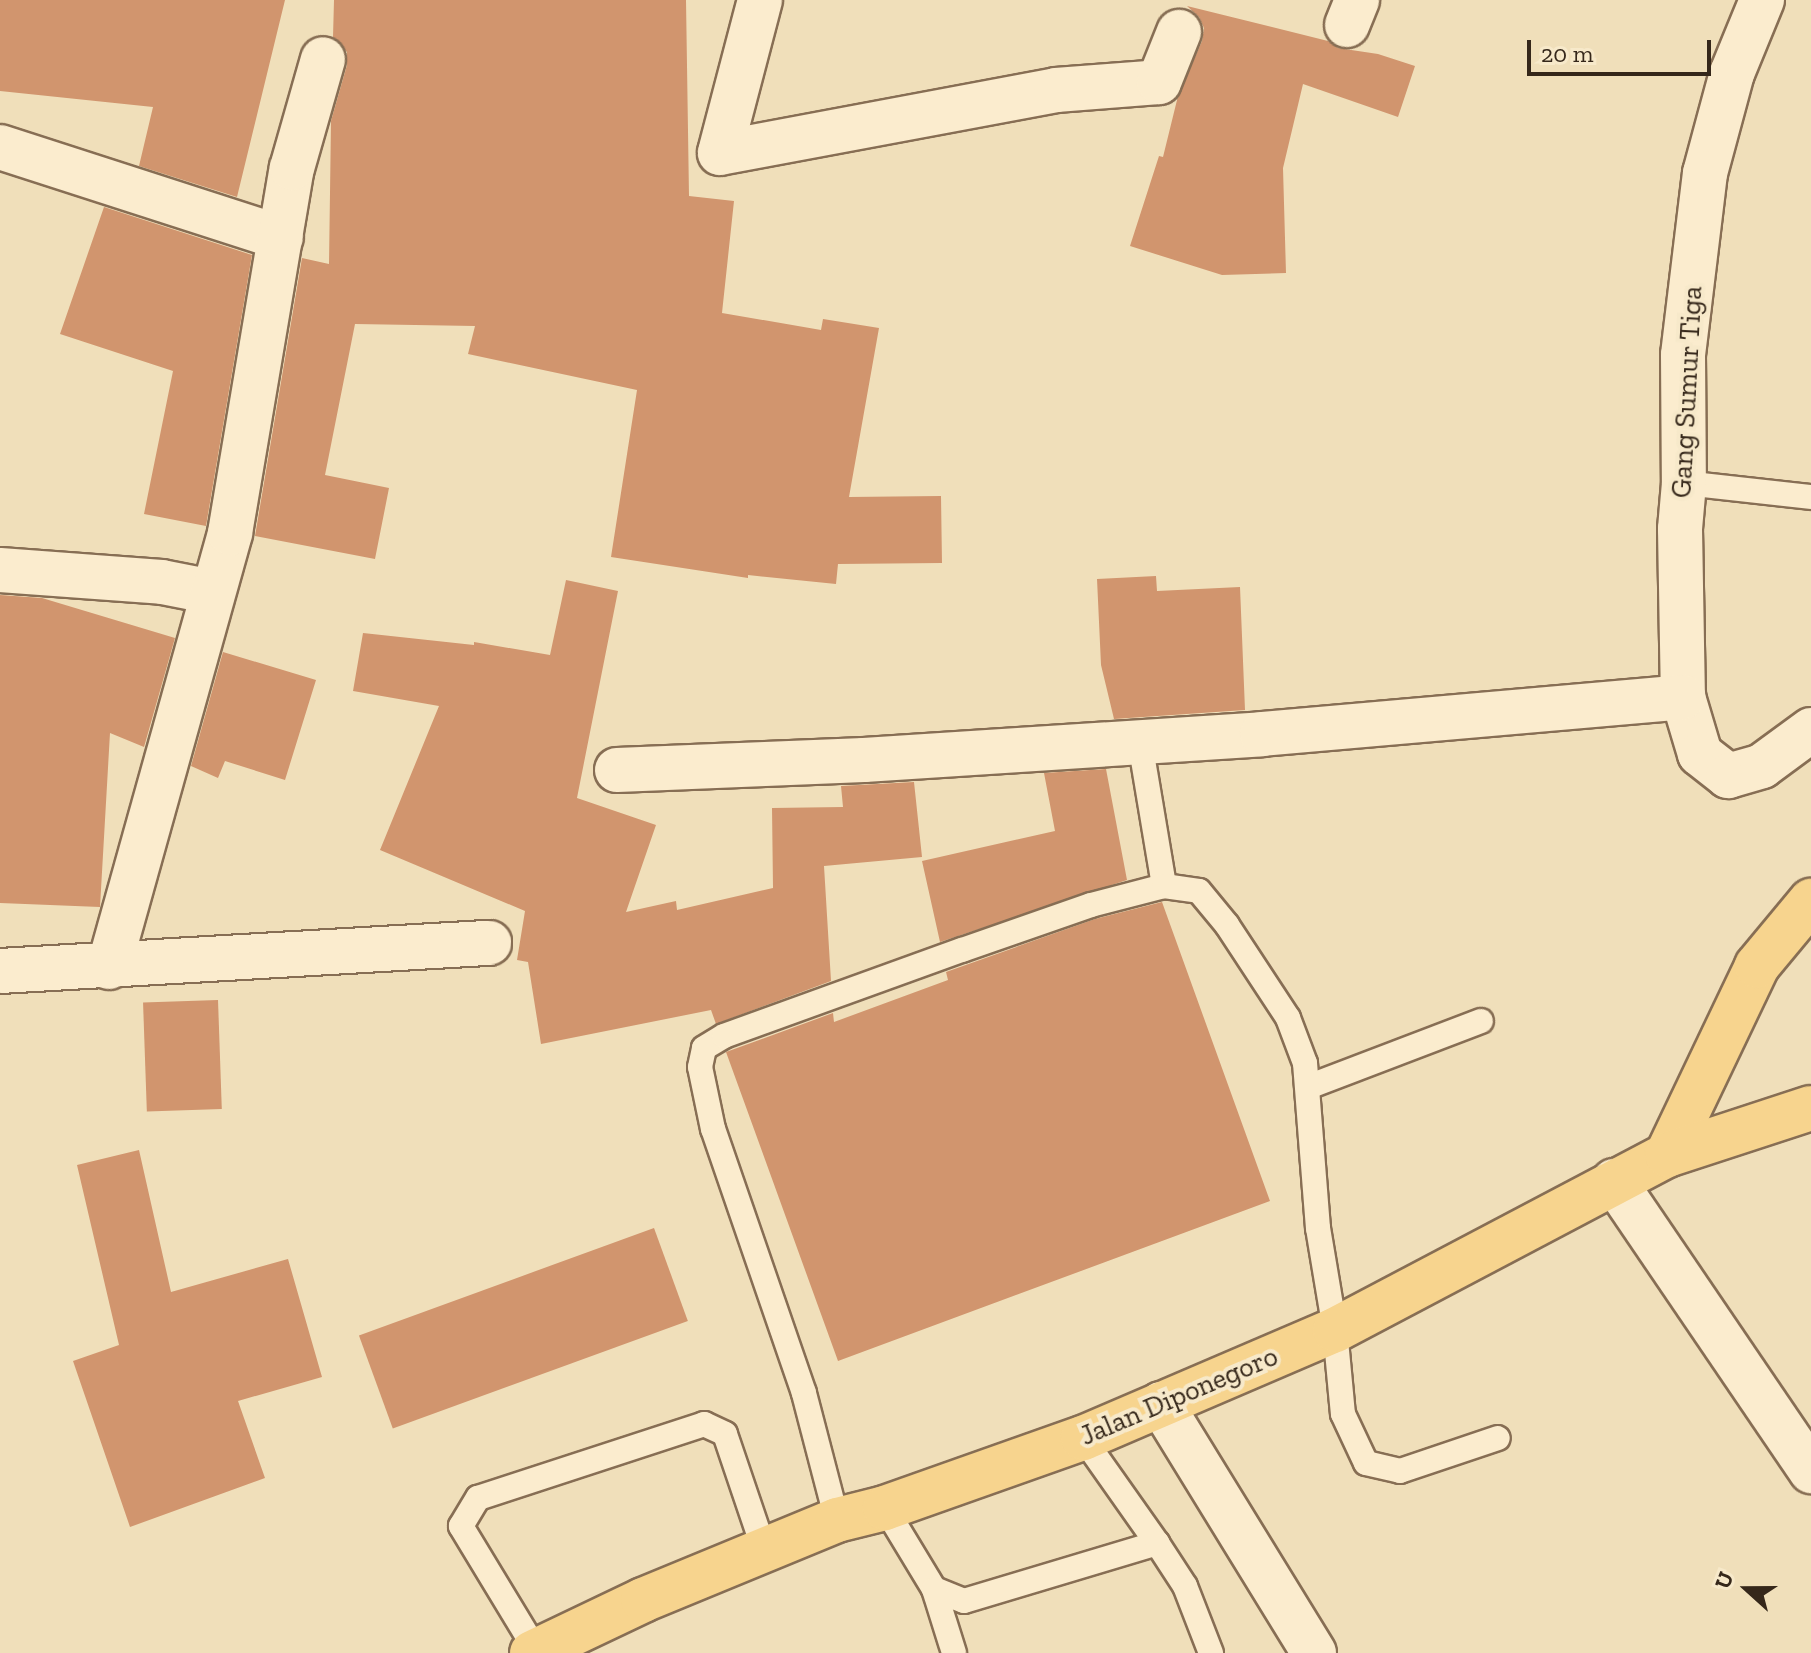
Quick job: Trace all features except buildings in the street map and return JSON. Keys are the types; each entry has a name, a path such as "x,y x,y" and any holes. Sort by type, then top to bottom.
{"main road":[{"path":"1667,1155 1757,966 1811,901"},
{"name":"Jalan Diponegoro","path":"534,1652 643,1600 837,1520 885,1508 1083,1438 1335,1330 1667,1155 1811,1108"}],"street":[{"path":"760,0 720,153 1056,90 1159,82 1179,32"},
{"name":"Gang Sumur Tiga","path":"1762,0 1732,73 1705,173 1683,355 1684,483 1680,529 1683,697 1700,754 1728,776 1762,766 1811,730"},
{"path":"109,967 213,592 240,481 292,168 323,59"},
{"path":"0,147 281,238"},
{"path":"0,570 162,582 213,592"},
{"path":"617,770 864,760 1140,742 1683,697"},
{"path":"0,971 489,943"},
{"path":"1614,1181 1811,1471"},
{"path":"1161,1404 1314,1653"}],"lane":[{"path":"1684,483 1811,497"},
{"path":"1140,742 1164,886"},
{"path":"837,1520 804,1393 713,1129 700,1067 704,1048 724,1036 962,950 1091,905 1164,886 1199,891 1227,925 1288,1018 1305,1063 1318,1228 1335,1330 1343,1414 1366,1463 1400,1471 1498,1438"},
{"path":"1308,1087 1481,1021"},
{"path":"534,1652 461,1526 478,1498 704,1424 725,1434 765,1552"},
{"path":"1083,1438 1185,1586 1211,1653"},
{"path":"885,1508 934,1589 954,1653"},
{"path":"934,1589 964,1601 1157,1543"}]}
